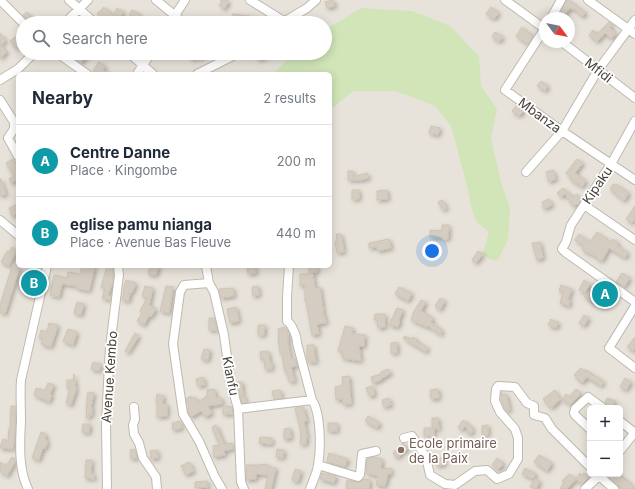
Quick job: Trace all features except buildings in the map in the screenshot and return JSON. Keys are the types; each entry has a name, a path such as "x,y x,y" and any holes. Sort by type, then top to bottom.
{"street":[{"path":"69,0 86,16"},
{"path":"73,16 88,0"},
{"path":"156,0 174,15 185,0"},
{"path":"250,0 274,16"},
{"path":"293,16 307,8 316,0"},
{"path":"505,0 539,24"},
{"path":"554,12 561,0"},
{"path":"588,0 632,32"},
{"path":"2,2 16,16"},
{"path":"526,172 562,131 598,70 632,32 635,20"},
{"name":"Mbanza","path":"539,37 505,90 562,131 635,180"},
{"name":"Mfidi","path":"570,48 635,98"},
{"path":"0,80 18,69 27,60"},
{"path":"68,60 84,72"},
{"path":"137,60 152,72"},
{"path":"138,72 146,60"},
{"path":"200,72 219,60"},
{"path":"0,100 14,122 14,129 8,138 16,152"},
{"name":"Kipaku","path":"635,121 611,164 571,225 566,242 562,249 635,302"},
{"path":"584,205 635,240"},
{"path":"0,220 16,233"},
{"path":"28,489 21,455 20,391 21,380 47,268"},
{"name":"Avenue Kembo","path":"107,489 106,425 110,347 119,275 118,268"},
{"name":"Kianfu","path":"206,268 209,283 214,292 224,335 230,379 238,409 241,482 244,489"},
{"path":"289,268 287,321 291,323 297,339 312,400 317,407 319,427 318,465 310,489"},
{"path":"209,283 184,285 180,292 173,344 183,414 199,441 215,478 222,489"},
{"path":"635,306 609,348 635,368"},
{"path":"404,438 412,436 426,457 430,475 445,484 455,484 475,471 487,470 497,479 509,474 518,459 518,438 515,429 500,412 495,401 496,389 498,386 515,387 527,403 534,406 534,415 545,418 552,429 587,464"},
{"path":"587,426 575,415 575,408 588,397 600,405"},
{"path":"238,409 312,400"},
{"path":"134,407 134,434 139,443 143,458 156,477 157,489"},
{"path":"623,423 635,432 623,447"},
{"path":"318,465 358,477 360,474 362,454 376,450"},
{"path":"585,489 597,477"},
{"path":"601,477 614,489"}],"shaded area":[{"path":"0,0 635,0 635,489 0,489"}],"green space":[{"path":"361,8 412,11 450,26 479,56 481,86 497,109 491,138 501,182 510,208 508,240 498,260 491,260 483,254 489,232 477,222 472,210 451,126 435,106 395,91 353,91 332,108 332,72 275,72 287,60 332,60 332,26"}],"place":[{"name":"eglise pamu nianga","path":"34,283"},
{"name":"Centre Danne","path":"605,294"},
{"name":"Ecole primaire de la Paix","path":"401,450"}]}
